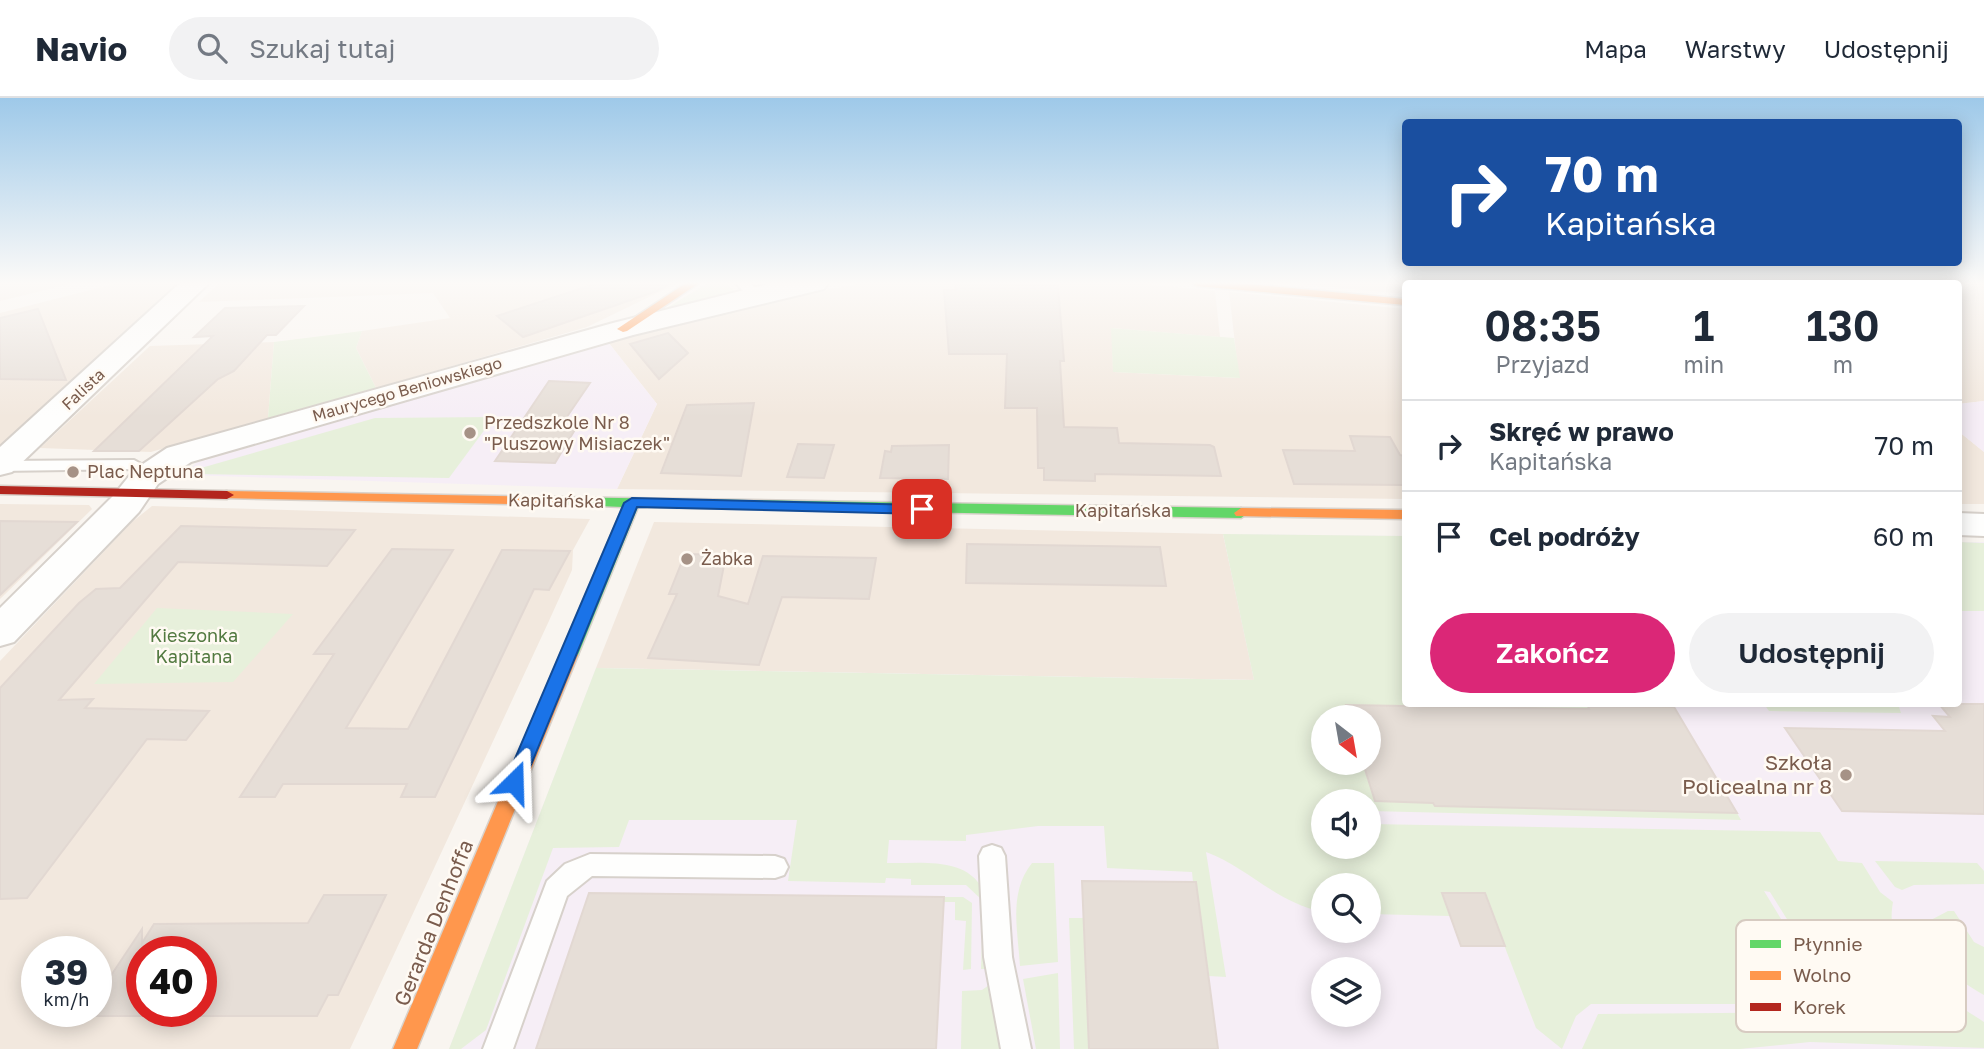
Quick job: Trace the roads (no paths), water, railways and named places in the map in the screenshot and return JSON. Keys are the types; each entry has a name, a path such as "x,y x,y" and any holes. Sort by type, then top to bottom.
{"street":[{"name":"Falista","path":"0,466 149,327"},
{"name":"Maurycego Beniowskiego","path":"0,632 126,504 134,478 164,463 196,449 628,327"},
{"name":"Kapitańska","path":"0,491 134,478 632,503 1402,515"},
{"name":"Gerarda Denhoffa","path":"405,1049 632,503"},
{"path":"1962,524 1984,525"}],"lane":[{"path":"0,466 134,478"},
{"path":"992,856 998,957 1016,1049"},
{"path":"498,1049 556,889 574,872 590,865 775,867"}],"place":[{"name":"Przedszkole Nr 8 \"Pluszowy Misiaczek\"","path":"470,433"},
{"name":"Plac Neptuna","path":"73,472"},
{"name":"Żabka","path":"687,559"},
{"name":"Szkoła Policealna nr 8","path":"1846,775"}],"park label":[{"name":"Kieszonka Kapitana","path":"194,646"}]}
